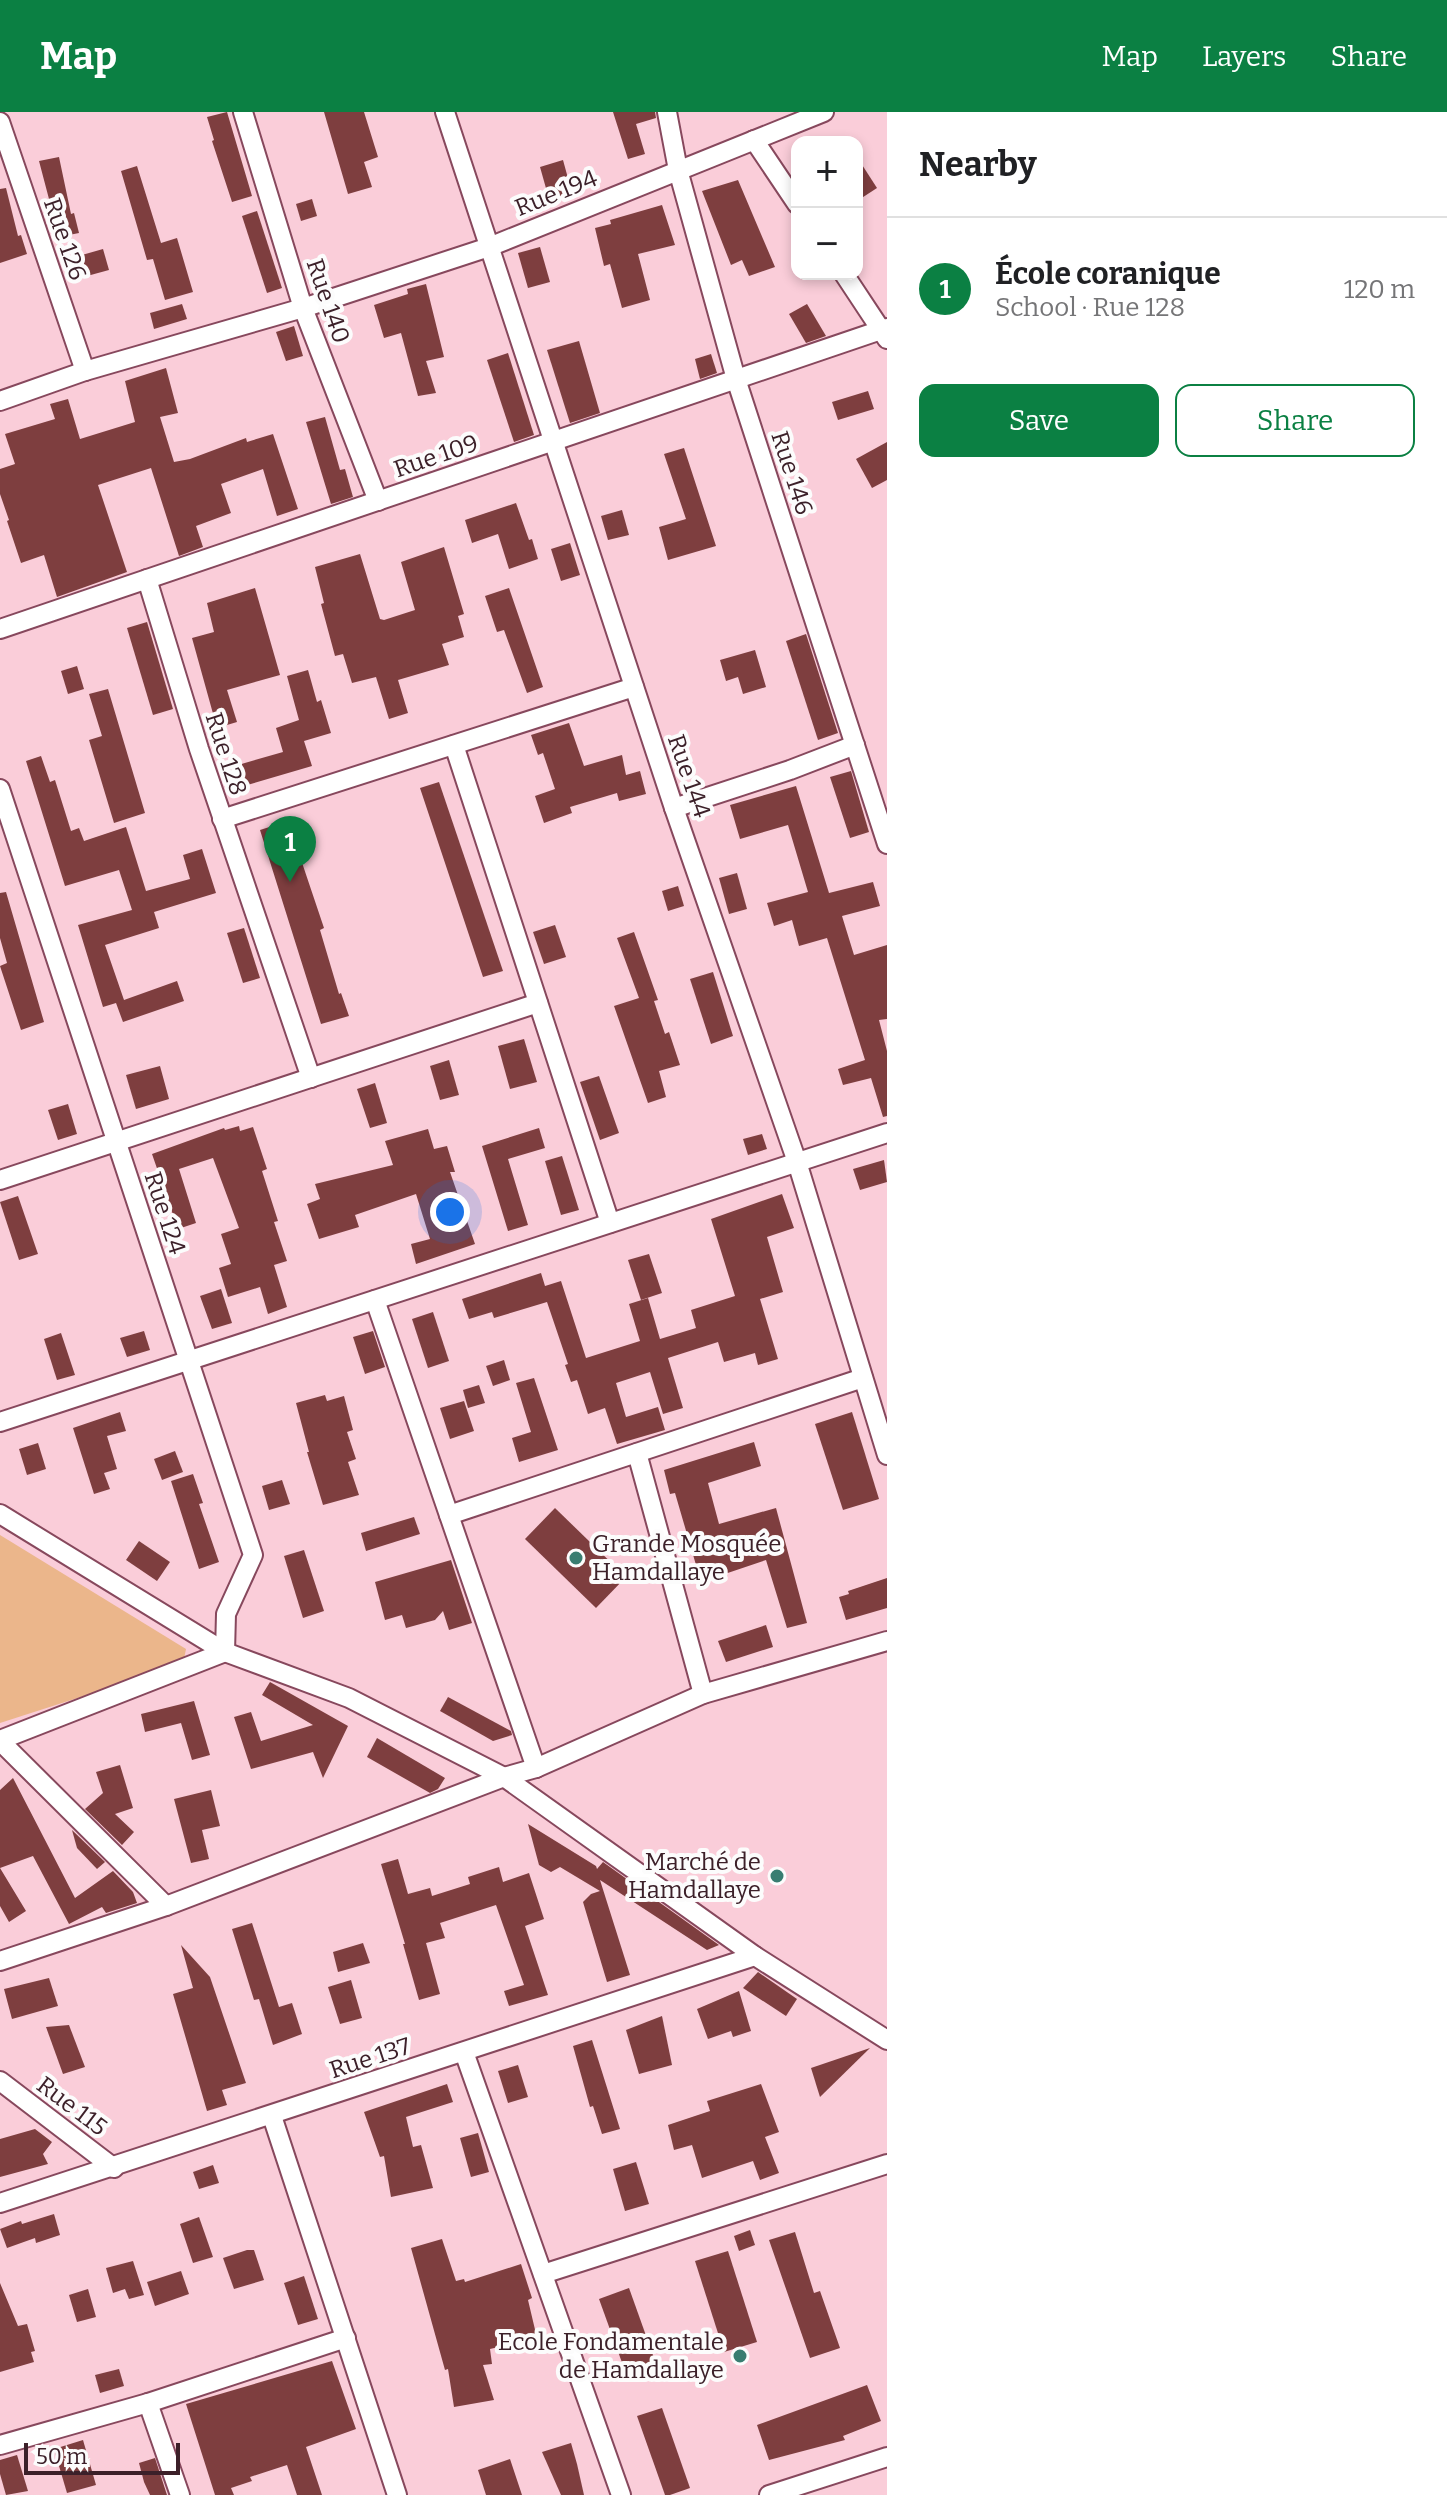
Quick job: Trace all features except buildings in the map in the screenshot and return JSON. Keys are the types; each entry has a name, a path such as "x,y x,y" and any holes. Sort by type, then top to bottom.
{"street":[{"name":"Rue 140","path":"243,112 303,308 378,501"},
{"name":"Rue 144","path":"445,112 674,808 797,1162 887,1455"},
{"name":"Rue 146","path":"667,112 678,170 736,379 887,844"},
{"name":"Rue 194","path":"0,401 85,371 303,308 489,247 824,112"},
{"name":"Rue 126","path":"0,122 85,371"},
{"path":"754,140 791,195"},
{"path":"848,280 885,333"},
{"name":"Rue 109","path":"0,629 736,379 885,333"},
{"name":"Rue 128","path":"147,579 222,819 311,1078"},
{"path":"222,819 634,687"},
{"path":"454,745 610,1223"},
{"path":"674,808 855,745"},
{"name":"Rue 124","path":"0,789 253,1555 226,1614 225,1652"},
{"path":"0,1180 538,1003"},
{"path":"0,1422 887,1133"},
{"path":"375,1300 536,1768"},
{"path":"449,1515 863,1378"},
{"path":"637,1453 703,1694"},
{"path":"0,1514 225,1652 349,1698 504,1777 755,1956 887,2040"},
{"path":"0,1961 166,1906 504,1777 536,1768 703,1694 887,1641"},
{"path":"166,1906 0,1740 225,1652"},
{"name":"Rue 137","path":"0,2203 755,1956"},
{"path":"464,2052 621,2495"},
{"name":"Rue 115","path":"0,2081 114,2168"},
{"path":"272,2116 397,2495"},
{"path":"543,2274 887,2164"},
{"path":"0,2445 148,2403 346,2338"},
{"path":"148,2403 180,2495"},
{"path":"769,2495 887,2457"}],"shaded area":[{"path":"0,1535 186,1649 183,1664 0,1723"}],"place":[{"name":"École coranique","path":"290,882"},
{"name":"Grande Mosquée Hamdallaye","path":"576,1558"},
{"name":"Marché de Hamdallaye","path":"777,1876"},
{"name":"Ecole Fondamentale de Hamdallaye","path":"740,2356"}]}
